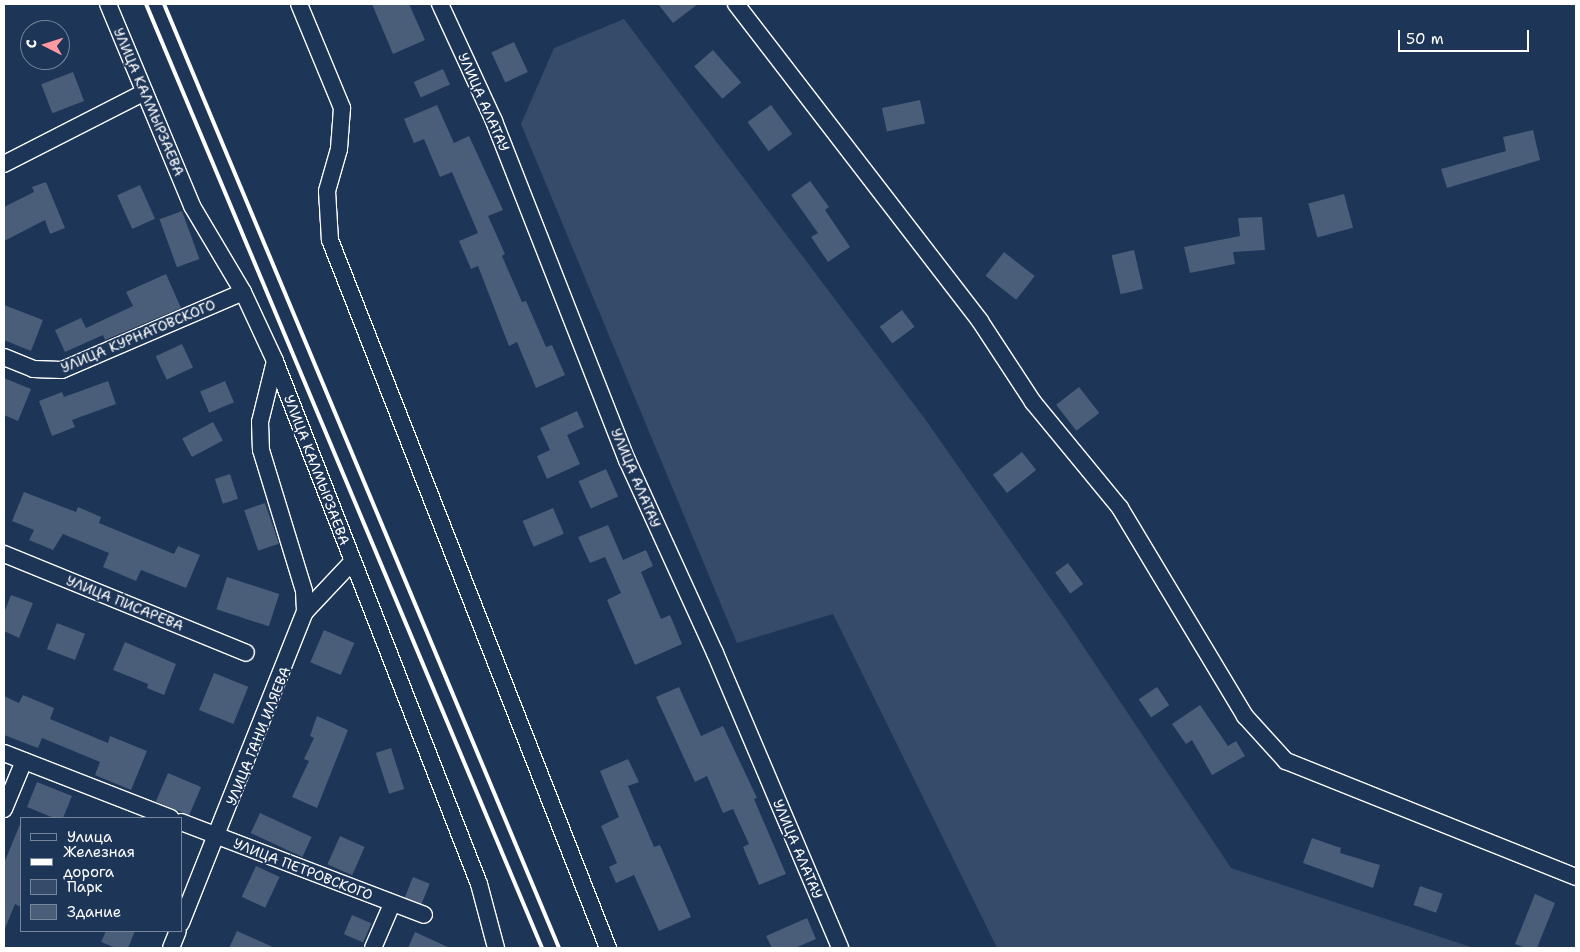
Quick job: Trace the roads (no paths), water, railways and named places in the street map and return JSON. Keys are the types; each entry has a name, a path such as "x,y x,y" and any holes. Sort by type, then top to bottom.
{"street":[{"name":"УЛИЦА КАЛМЫРЗАЕВА","path":"108,4 192,206 243,292 274,361 479,884 496,948"},
{"path":"299,4 342,108 339,149 327,191 330,240 608,948"},
{"name":"УЛИЦА АЛАТАУ","path":"440,4 494,121 627,460 715,653 840,948"},
{"path":"736,4 980,321 1033,402 1120,508 1245,716 1286,761 1576,877"},
{"path":"4,164 145,92"},
{"name":"УЛИЦА КУРНАТОВСКОГО","path":"4,356 34,369 62,370 243,292"},
{"path":"274,361 260,422 261,450 304,590 306,612"},
{"name":"УЛИЦА ПИСАРЕВА","path":"4,554 246,653"},
{"name":"УЛИЦА ГАНИ ИЛЯЕВА","path":"182,920 306,612 353,561"},
{"path":"4,753 167,817"},
{"path":"4,809 24,761"},
{"name":"УЛИЦА ПЕТРОВСКОГО","path":"182,822 424,915"},
{"path":"373,948 392,904"},
{"path":"170,948 178,932"}],"railway":[{"path":"146,4 542,948"},
{"path":"164,4 559,948"}]}
